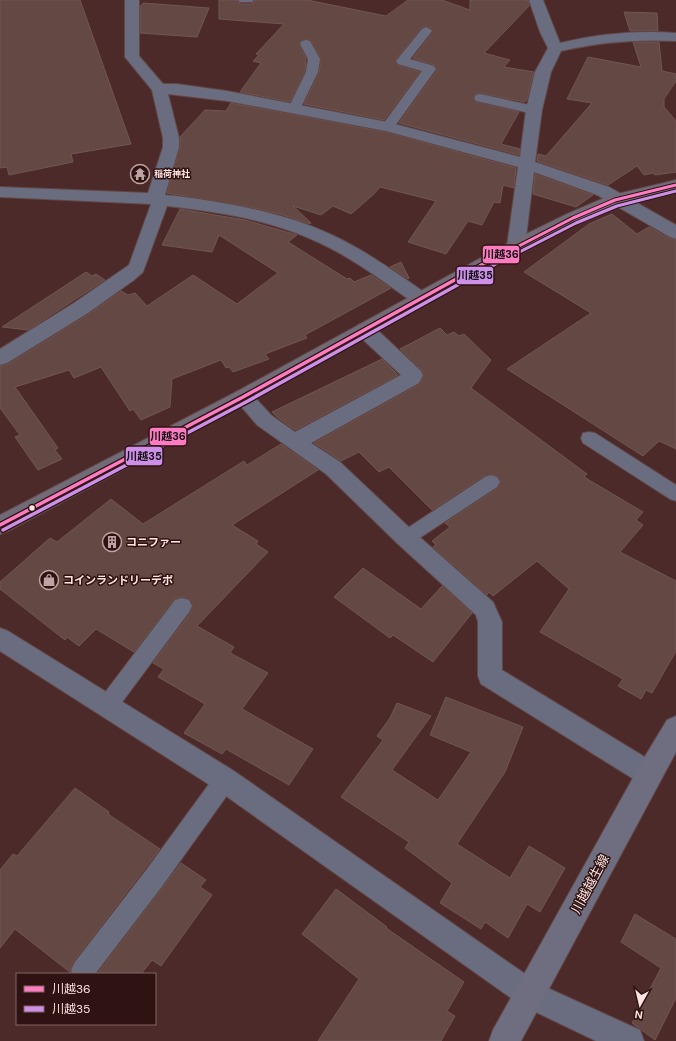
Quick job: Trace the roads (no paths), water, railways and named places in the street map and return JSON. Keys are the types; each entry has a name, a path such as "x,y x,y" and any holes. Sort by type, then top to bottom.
{"main road":[{"path":"0,525 243,397 516,246 573,218 615,200 676,185"},
{"name":"川越越生線","path":"504,1041 531,995 649,774 676,728"}],"street":[{"path":"0,358 81,308 128,276 137,268 158,198 171,147 171,138 159,89 132,57 132,0"},
{"path":"536,0 547,32 555,48"},
{"path":"516,246 534,110 543,72 555,48 606,37 648,35 676,37"},
{"path":"159,89 177,89 227,96 387,127 526,164 603,191 615,200 676,234"},
{"path":"0,192 158,198 251,213 311,232 366,260 421,299"},
{"path":"294,442 412,378 413,374 365,330"},
{"path":"243,397 264,420 333,468 406,538 485,609 490,622 490,676 649,774"},
{"path":"0,638 225,780 531,995 629,1041"}],"lane":[{"path":"387,127 430,69 402,61 426,31"},
{"path":"294,108 312,72 314,59 306,44"},
{"path":"480,98 534,110"},
{"path":"589,438 676,494"},
{"path":"406,538 491,482"},
{"path":"107,706 182,606"},
{"path":"83,970 155,877 225,780"}],"place":[{"name":"稲荷神社","path":"140,174"},
{"name":"コニファー","path":"112,542"},
{"name":"コインランドリーデポ","path":"49,580"}]}
